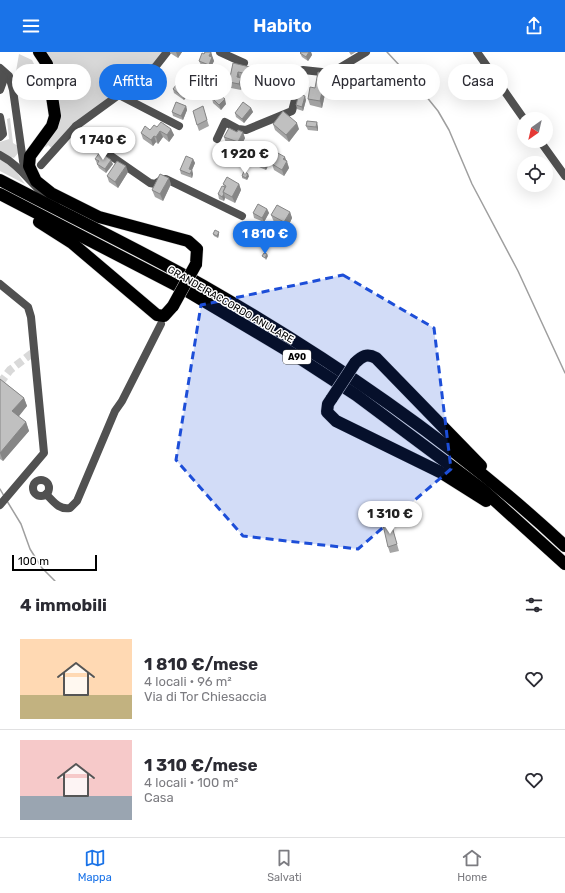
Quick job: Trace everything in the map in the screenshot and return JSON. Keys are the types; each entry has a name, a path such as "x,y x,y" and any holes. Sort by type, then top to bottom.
{"highway":[{"path":"0,195 72,244 157,315 164,316 173,306 196,264 197,249 188,241 99,217 51,193 43,188 33,178 29,166 30,156 50,128 55,116 47,64 39,52"},
{"name":"GRANDE RACCORDO ANULARE","path":"0,180 200,284 298,343 379,397 504,492 565,546"},
{"name":"GRANDE RACCORDO ANULARE","path":"0,195 187,291 293,354 356,395 416,438 482,489 565,564"},
{"path":"504,492 379,361 367,355 360,358 355,363 328,404 328,412 336,421 440,472 524,526"}],"street":[{"path":"156,64 167,52"},
{"path":"220,52 244,63"},
{"path":"217,139 225,122 238,129 246,130 293,110 303,70 331,72 366,52"},
{"path":"476,52 519,112"},
{"path":"0,68 8,76 13,90 24,153 25,177"},
{"path":"0,74 4,78 0,90"},
{"path":"41,165 76,126 112,100"},
{"path":"129,100 179,126"},
{"path":"0,117 3,134 0,137"},
{"path":"76,126 75,131 150,183 155,184 163,179 166,179 242,216"},
{"path":"545,148 565,176"},
{"path":"0,155 14,163 25,177 49,199 98,231"},
{"path":"0,284 28,307 31,317 44,453 0,505"},
{"path":"46,494 59,507 64,509 70,508 77,501 115,411 122,401 161,324"},
{"path":"25,475 34,483"},
{"path":"38,480 47,482 49,490 46,494 41,496 36,494 33,489 34,483 38,480"}],"highlighted area":[{"path":"343,275 434,328 451,469 358,549 243,536 176,460 201,305"}],"shaded area":[{"path":"39,52 169,52 155,64 99,64 99,100 113,100 54,150 48,145 46,147 40,143 53,123 48,100 91,100 91,64 41,64"},
{"path":"19,54 32,60 34,64 17,64"},
{"path":"10,118 13,143 18,146 19,152 14,158 0,153 0,142 9,139 7,119"},
{"path":"0,159 15,170 25,184 0,171"}],"building":[{"path":"205,52 211,52 209,56 212,57 209,64 199,61 202,53 204,54"},
{"path":"309,52 306,57 300,53"},
{"path":"233,63 240,65 240,72 238,72 237,77 240,78 239,84 232,83"},
{"path":"317,77 317,100 320,101 309,99 310,87 315,88"},
{"path":"214,100 224,100 219,105"},
{"path":"297,100 304,100 302,107 296,105"},
{"path":"176,102 186,106 181,116 172,112"},
{"path":"243,102 251,108 242,119 235,113"},
{"path":"203,106 207,120 197,125 193,111"},
{"path":"283,111 297,123 286,135 273,124"},
{"path":"307,121 317,122 316,127 306,126"},
{"path":"161,122 171,129 167,135 160,131 156,137 154,136 151,140 141,133 145,126 150,130 154,125 157,127"},
{"path":"229,128 237,132 238,130 243,132 238,142 224,137"},
{"path":"113,131 122,136 117,143 109,137"},
{"path":"100,152 111,160 105,169 97,164 99,161 95,159"},
{"path":"276,152 285,157 283,159 287,161 282,170 272,164 274,160 272,159"},
{"path":"247,154 251,157 250,160 245,157"},
{"path":"186,156 193,159 189,169 192,170 190,174 180,170"},
{"path":"260,156 267,160 264,166 257,162"},
{"path":"117,161 126,166 115,182 107,176"},
{"path":"244,171 248,174 246,178 242,176"},
{"path":"160,174 169,178 160,194 152,190"},
{"path":"227,177 239,184 232,197 223,192 226,186 223,184"},
{"path":"222,186 225,187 222,197 218,194"},
{"path":"258,204 267,209 262,218 253,213"},
{"path":"277,205 290,212 284,222 271,215"},
{"path":"241,225 245,227 242,231 238,229"},
{"path":"215,230 219,232 217,236 213,234"},
{"path":"278,235 282,237 278,243 274,241"},
{"path":"264,253 267,254 265,258 262,256"},
{"path":"0,379 24,398 12,411 26,422 0,453"},
{"path":"391,523 397,544 388,547 383,525"}],"waterway":[{"path":"387,52 413,80 438,111 449,130 472,184 518,271 565,373"},
{"path":"0,489 4,496"},
{"path":"7,501 21,524 30,549 42,568 55,581"}],"tunnel":[{"path":"0,383 10,370 35,351"}]}
